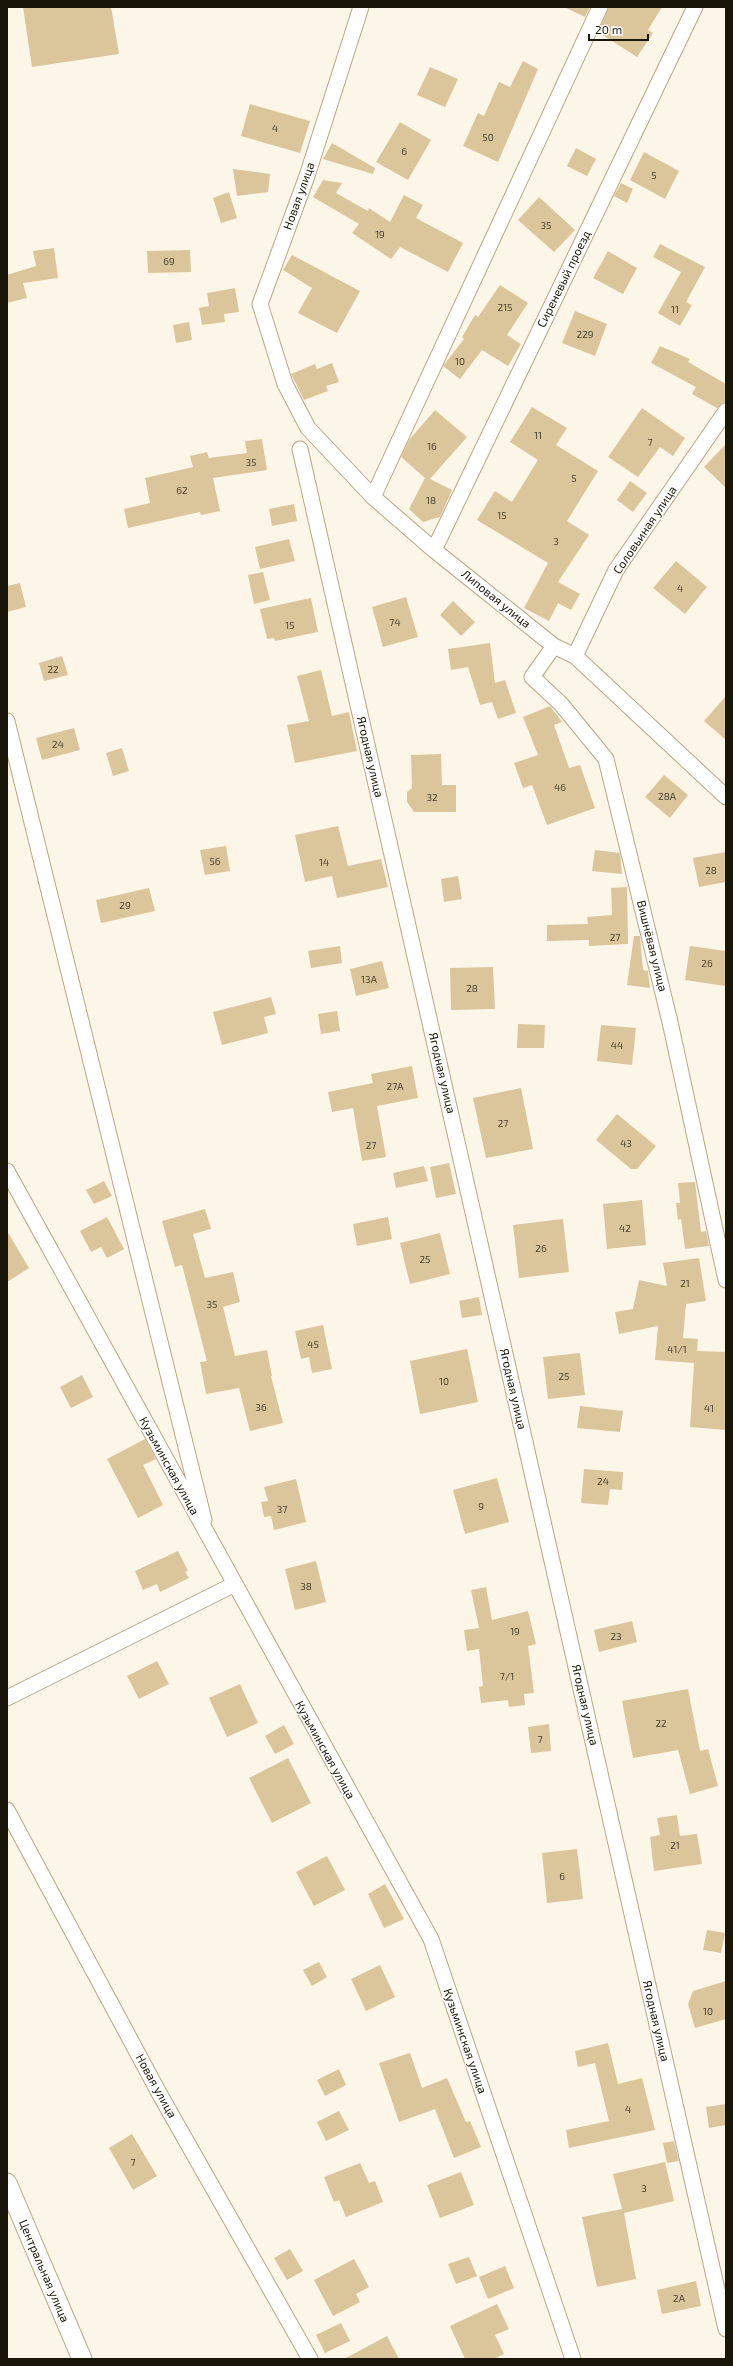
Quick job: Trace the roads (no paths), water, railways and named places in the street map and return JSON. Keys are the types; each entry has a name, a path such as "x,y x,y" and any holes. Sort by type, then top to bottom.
{"street":[{"name":"Новая улица","path":"285,384 260,304 307,176 361,7"},
{"path":"373,497 600,7"},
{"name":"Сиреневый проезд","path":"434,550 695,7"},
{"name":"Липовая улица","path":"285,384 308,428 373,497 434,550 554,646 575,656 726,797"},
{"name":"Соловьиная улица","path":"575,656 616,570 726,411"},
{"name":"Ягодная улица","path":"300,449 726,2329"},
{"name":"Вишнёвая улица","path":"554,646 532,676 561,704 606,758 670,1022 726,1280"},
{"path":"7,721 210,1541"},
{"name":"Кузьминская улица","path":"7,1171 233,1585 430,1939 573,2359"},
{"path":"7,1698 233,1585"},
{"name":"Новая улица","path":"7,1810 159,2092 310,2359"},
{"name":"Центральная улица","path":"7,2183 82,2359"}]}
